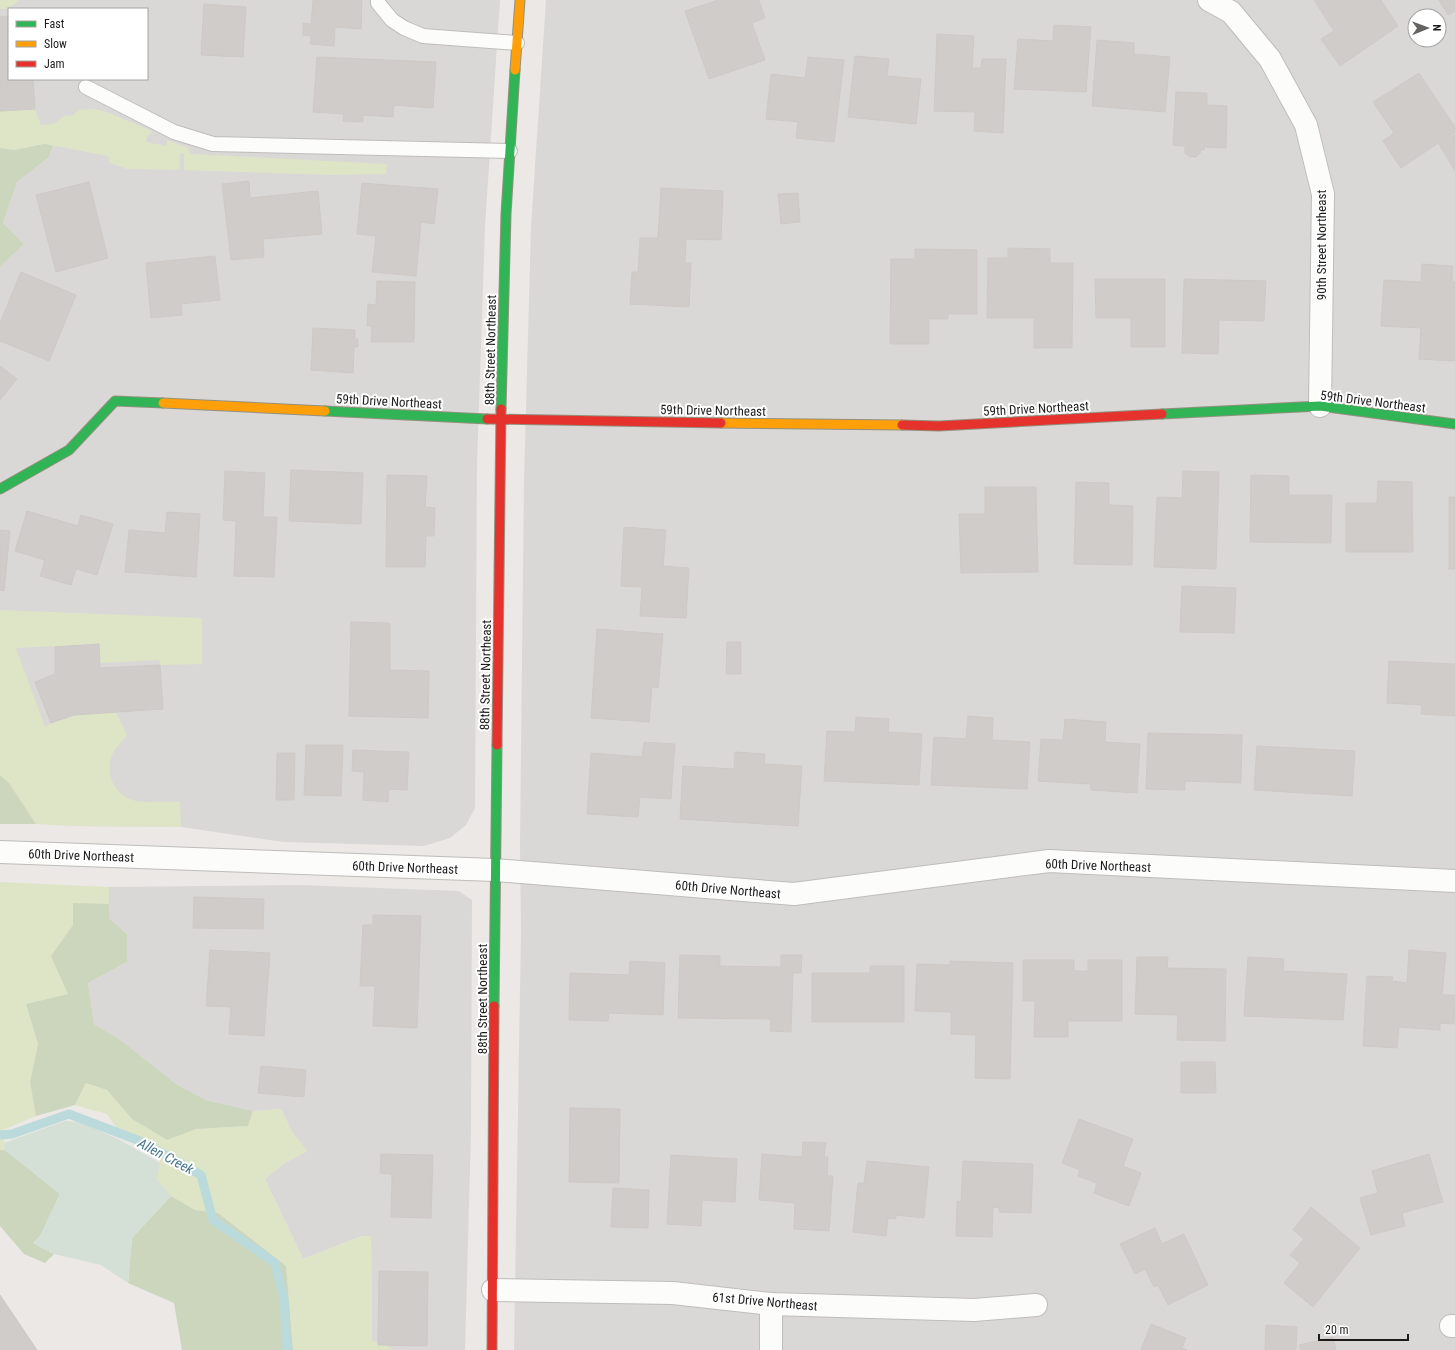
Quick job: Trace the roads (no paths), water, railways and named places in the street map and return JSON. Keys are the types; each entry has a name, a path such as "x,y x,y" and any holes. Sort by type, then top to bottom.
{"street":[{"name":"88th Street Northeast","path":"492,1350 495,870 501,420 506,214 520,0"},
{"name":"90th Street Northeast","path":"1209,0 1231,12 1270,59 1306,125 1324,194 1320,406"},
{"name":"59th Drive Northeast","path":"0,489 70,450 115,401 501,420 939,426 1320,406 1455,424"},
{"name":"60th Drive Northeast","path":"0,852 495,870 794,894 1049,861 1455,881"},
{"name":"61st Drive Northeast","path":"493,1290 673,1293 771,1304 974,1310 1036,1305"},
{"path":"771,1304 771,1350"}],"lane":[{"path":"378,0 378,3 392,20 404,28 423,36 517,43"},
{"path":"86,87 174,132 213,144 510,151"}],"waterway":[{"name":"Allen Creek","path":"0,1135 12,1134 69,1114 140,1141 201,1175 213,1220 275,1263 284,1299 287,1350"}]}
